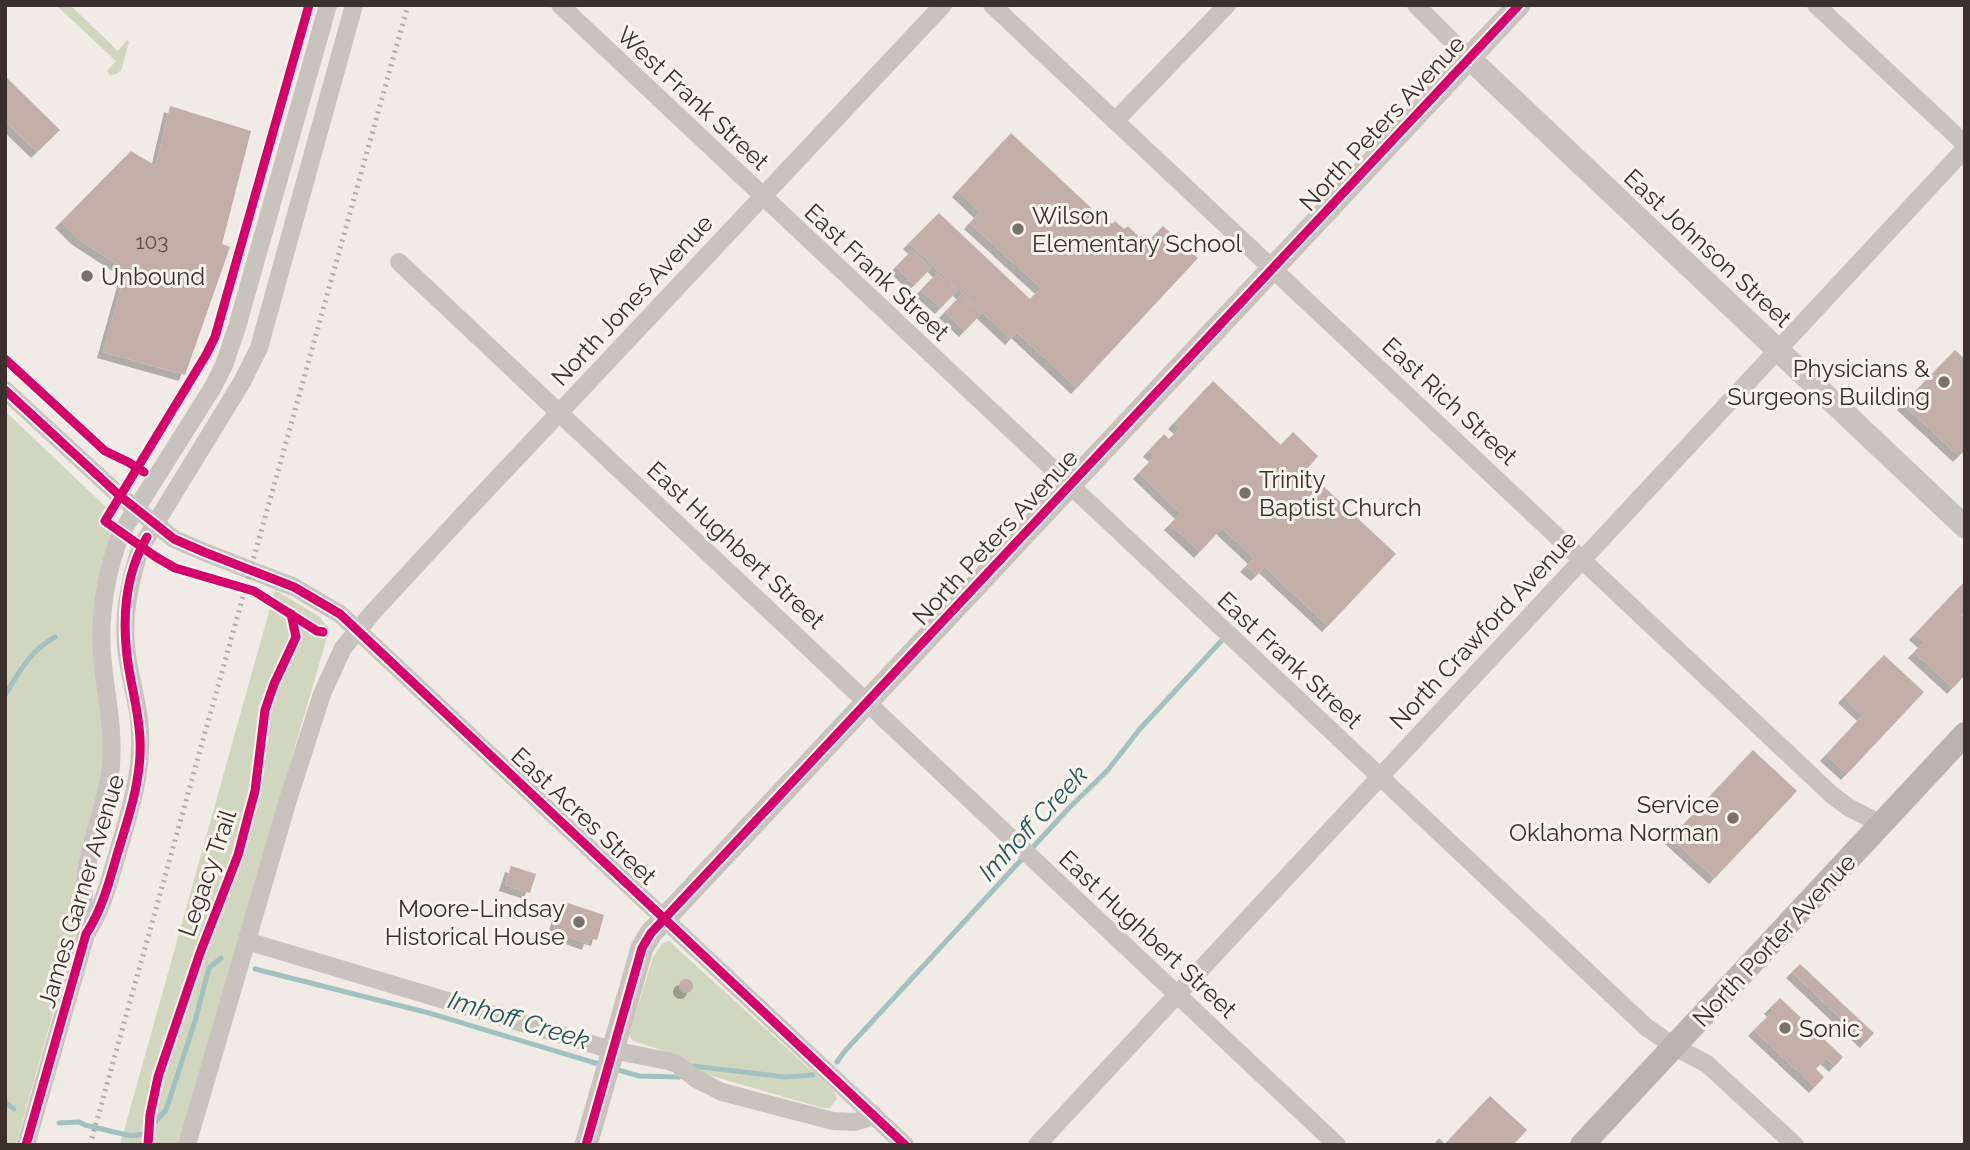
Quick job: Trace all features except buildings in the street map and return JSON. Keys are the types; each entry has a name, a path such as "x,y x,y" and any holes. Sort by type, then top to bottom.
{"main road":[{"name":"North Porter Avenue","path":"1582,1145 1965,734"}],"street":[{"name":"James Garner Avenue","path":"86,933 83,892 88,857 111,770 113,740 101,625 104,589 111,560 121,533 156,480 224,365 328,5"},
{"name":"James Garner Avenue","path":"26,1145 86,933 96,919 105,897 134,799 139,771 139,719 126,646 127,606 132,572 141,547 154,524 242,382 259,348 354,5"},
{"name":"West Frank Street","path":"560,5 762,198"},
{"name":"North Jones Avenue","path":"187,1145 321,694 343,648 383,600 943,5"},
{"name":"East Rich Street","path":"992,5 1832,795 1848,807 1881,824"},
{"path":"1115,121 1227,5"},
{"name":"East Johnson Street","path":"1416,5 1965,527"},
{"name":"North Peters Avenue","path":"586,1145 642,948 651,933 1519,5"},
{"path":"1816,5 1965,146"},
{"name":"North Crawford Avenue","path":"1037,1145 1965,146"},
{"name":"East Frank Street","path":"762,198 1646,1027 1707,1064 1795,1145"},
{"name":"East Hughbert Street","path":"399,262 1337,1145"},
{"name":"East Acres Street","path":"5,390 135,509 174,539 294,587 340,614 905,1145"},
{"path":"247,942 609,1063 668,1061 722,1092 833,1121 855,1122 873,1114"}],"green space":[{"path":"56,5 70,5 118,51 127,40 129,42 121,71 110,75 107,71 116,61"},
{"path":"5,411 108,509 115,524 108,551 107,747 79,891 76,931 16,1145 5,1145"},
{"path":"275,590 320,617 329,630 179,1145 120,1145"},
{"path":"669,941 834,1091 837,1099 830,1108 701,1073 681,1056 633,1041 629,1035 653,957 663,943"}],"waterway":[{"path":"5,695 32,655 55,637"},
{"name":"Imhoff Creek","path":"837,1062 1069,808 1108,770 1139,730 1224,638"},
{"name":"Imhoff Creek","path":"59,1123 79,1122 131,1136 144,1134 166,1110 209,968 221,958"},
{"name":"Imhoff Creek","path":"255,969 429,1013 602,1065"},
{"name":"Imhoff Creek","path":"615,1069 639,1076 679,1077 693,1066 785,1077 813,1075"},
{"name":"Imhoff Creek","path":"5,1102 14,1109"}],"railway":[{"path":"90,1145 408,5"}],"cycle path":[{"path":"309,5 215,337 105,521 175,568 254,591 317,631 323,632"},
{"path":"586,1145 642,948 651,933 1519,5"},
{"path":"5,359 105,451 144,472"},
{"path":"5,390 120,496 174,539 294,587 340,614 905,1145"},
{"path":"26,1145 86,934 105,896 137,784 140,740 127,658 125,618 131,576 147,537"},
{"name":"Legacy Trail","path":"148,1145 150,1115 158,1077 200,953 238,855 255,791 265,710 296,637 291,614"}],"place":[{"name":"Wilson Elementary School","path":"1018,229"},
{"name":"Unbound","path":"87,276"},
{"name":"Physicians & Surgeons Building","path":"1944,382"},
{"name":"Trinity Baptist Church","path":"1245,493"},
{"name":"Service Oklahoma Norman","path":"1733,818"},
{"name":"Moore-Lindsay Historical House","path":"579,922"},
{"name":"Sonic","path":"1785,1028"}]}
